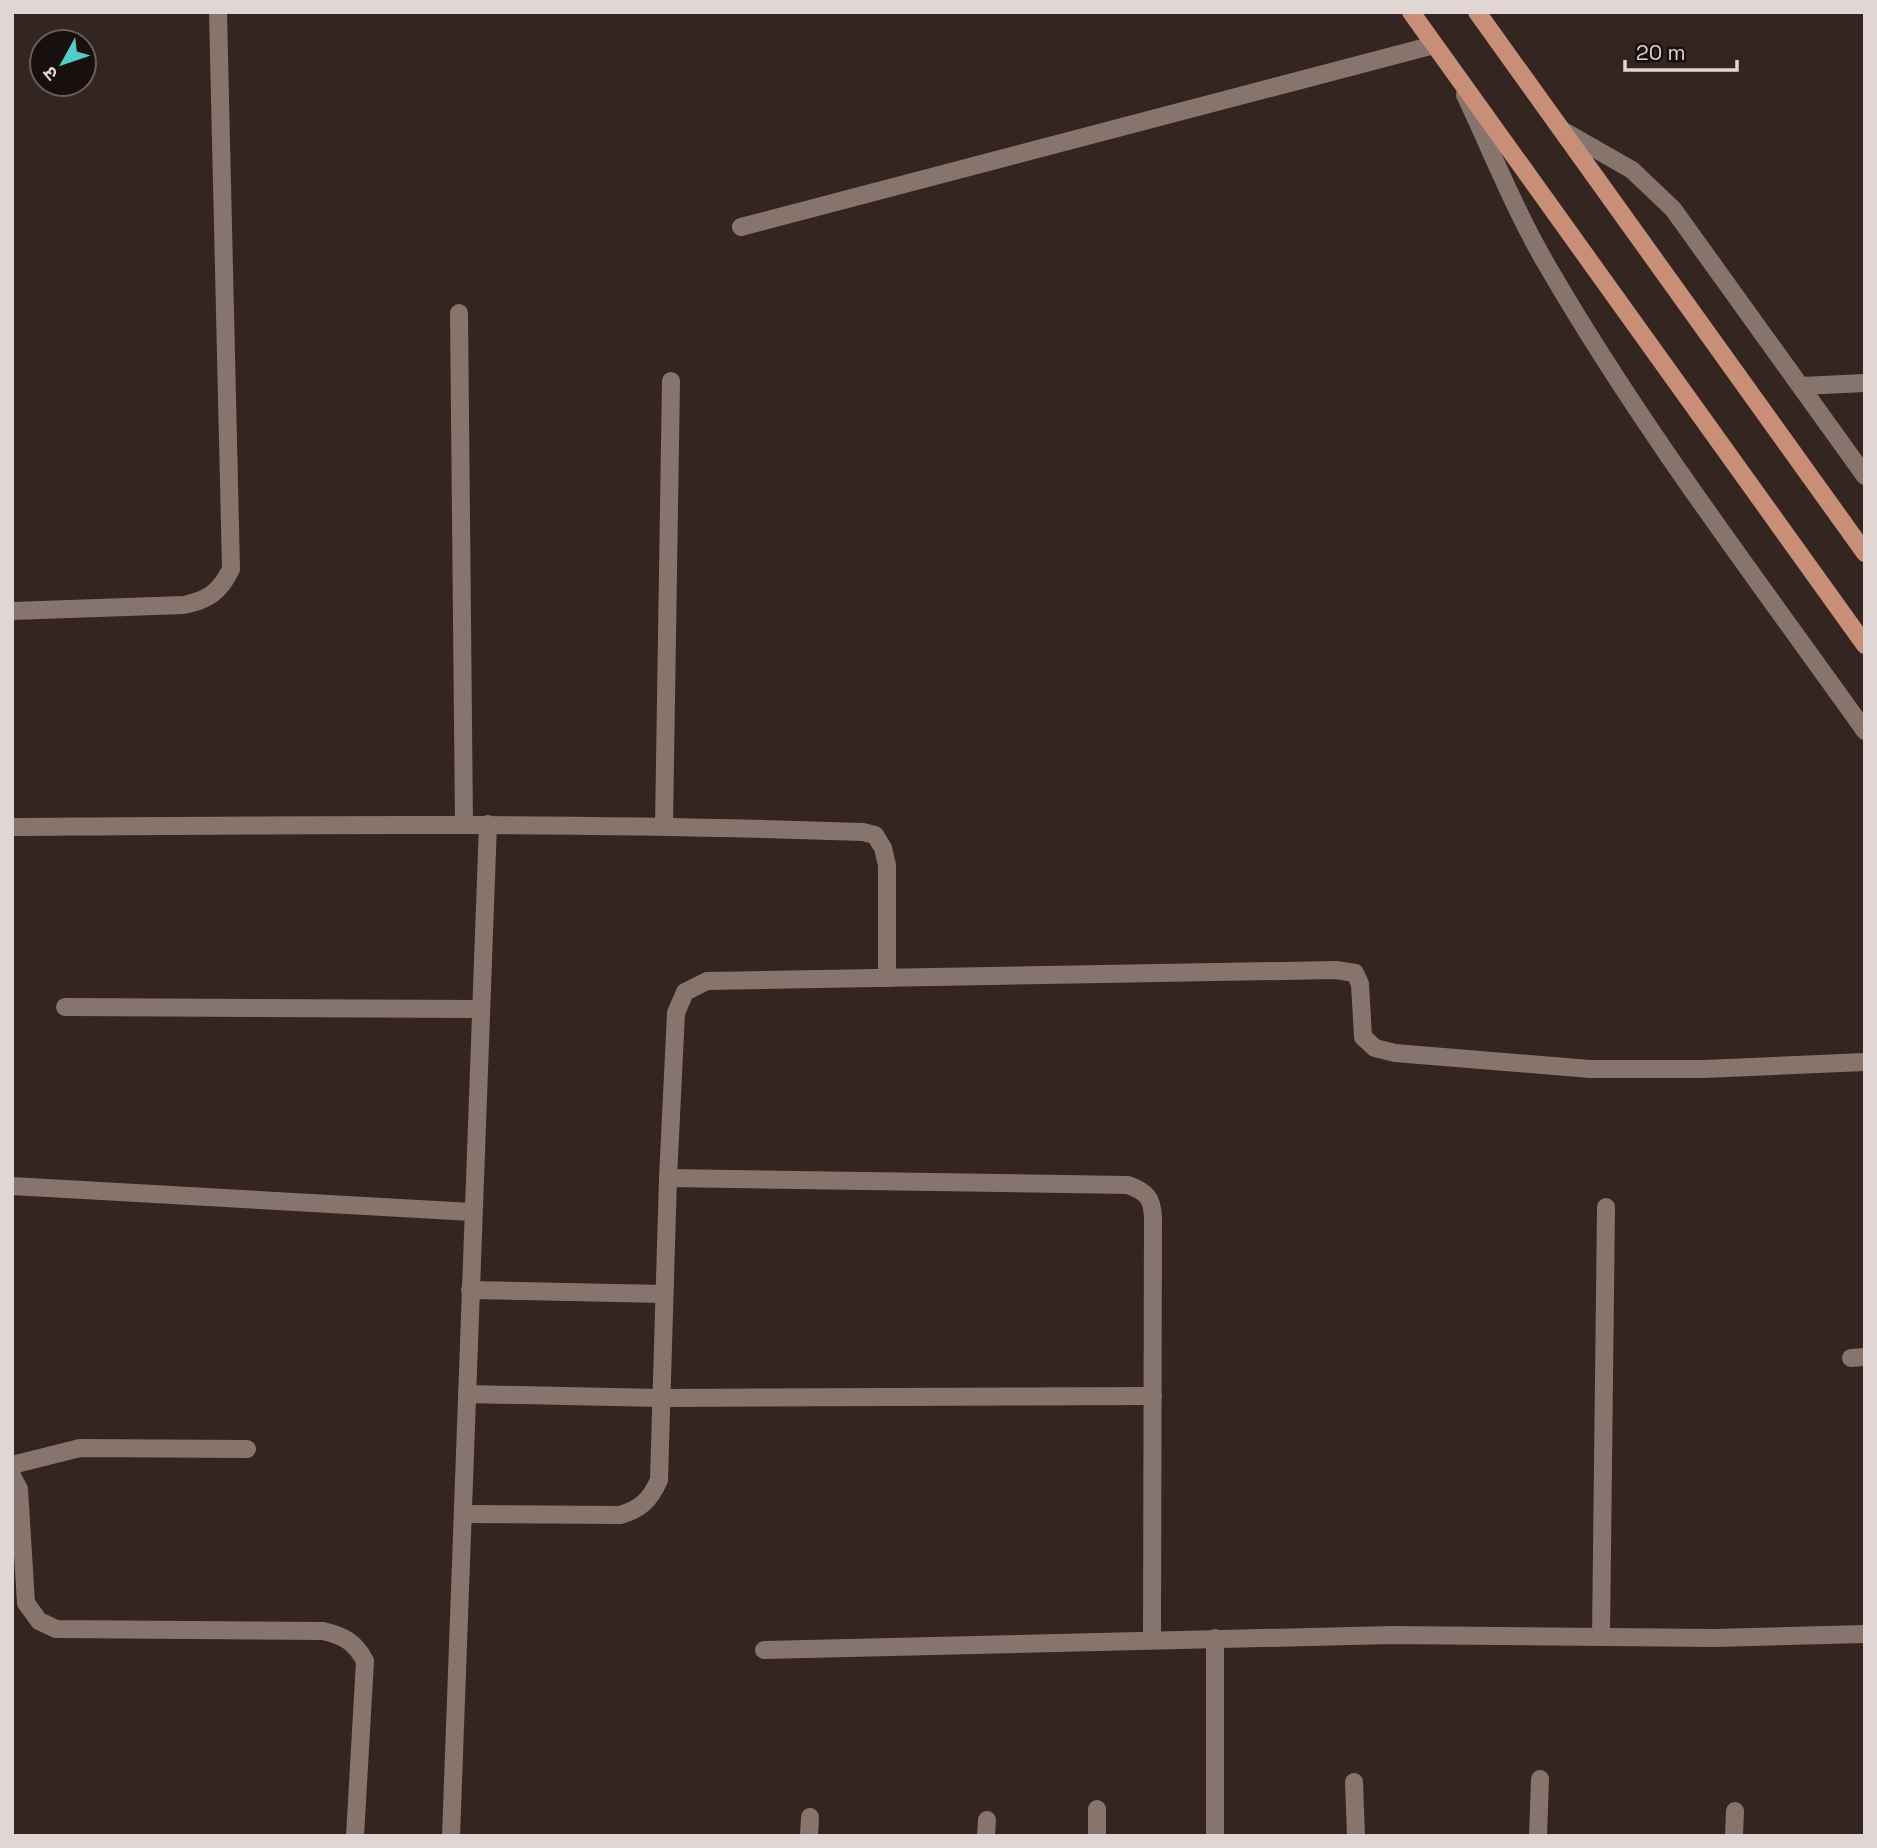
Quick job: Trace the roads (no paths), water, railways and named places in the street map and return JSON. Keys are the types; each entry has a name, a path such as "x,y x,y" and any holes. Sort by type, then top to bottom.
{"main road":[{"path":"1411,12 1865,645"},
{"path":"1477,12 1865,553"}],"street":[{"path":"12,611 184,605 205,600 222,587 230,569 218,12"},
{"path":"741,226 1434,45"},
{"path":"1455,73 1546,265 1645,422 1865,731"},
{"path":"1562,130 1632,170 1673,209 1865,476"},
{"path":"459,313 464,824"},
{"path":"664,825 671,381"},
{"path":"1801,386 1865,383"},
{"path":"451,1836 488,824"},
{"path":"12,827 664,825 863,832 875,835 883,848 887,865 887,978"},
{"path":"463,1514 620,1516 638,1509 652,1495 659,1480 676,1013 685,992 707,981 1336,970 1355,972 1360,984 1363,1037 1375,1048 1395,1053 1590,1069 1703,1069 1865,1062"},
{"path":"65,1006 480,1009"},
{"path":"668,1178 1128,1185 1144,1191 1152,1201 1153,1217 1152,1639"},
{"path":"12,1186 472,1212"},
{"path":"1601,1637 1606,1207"},
{"path":"470,1290 664,1294"},
{"path":"467,1394 660,1398 1153,1396"},
{"path":"12,1465 80,1448 247,1449"},
{"path":"12,1476 19,1489 26,1602 39,1621 55,1629 323,1631 341,1635 356,1646 365,1661 355,1836"},
{"path":"764,1650 1215,1638 1865,1634"},
{"path":"1215,1638 1216,1836"},
{"path":"1538,1836 1540,1779"},
{"path":"1354,1783 1356,1836"},
{"path":"1097,1809 1097,1836"},
{"path":"1734,1836 1735,1811"},
{"path":"809,1836 810,1816"}]}
